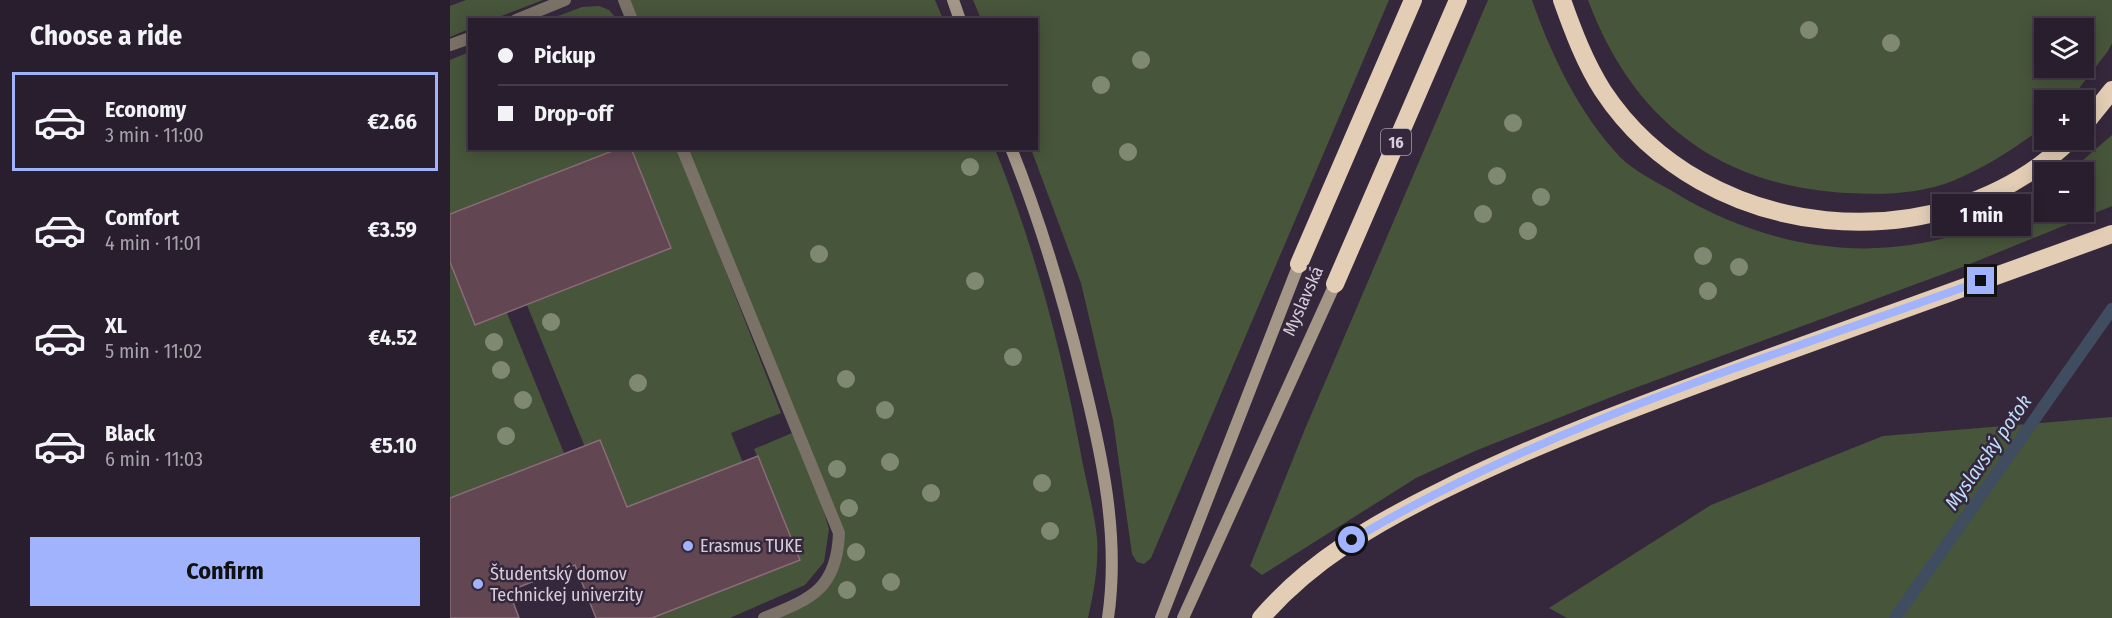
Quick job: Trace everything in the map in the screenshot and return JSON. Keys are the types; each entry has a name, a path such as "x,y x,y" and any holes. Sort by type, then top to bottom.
{"highway":[{"name":"Myslavská","path":"1299,264 1413,0"},
{"name":"Myslavská","path":"1335,284 1458,0"},
{"path":"1562,0 1579,46 1604,92 1640,133 1679,167 1718,189 1765,208 1803,218 1856,224 1903,220 1963,204 1992,193 2059,150"},
{"path":"2094,112 2112,90"},
{"path":"1261,618 1307,571 1334,551 1416,503 1488,467 1697,384 2112,234"}],"street":[{"path":"952,0 959,18"},
{"path":"1012,150 1050,252 1090,404 1108,496 1113,544 1113,581 1108,618"},
{"name":"Myslavská","path":"1161,618 1299,264"},
{"name":"Myslavská","path":"1183,618 1335,284"}],"lane":[{"path":"521,18 565,0"},
{"path":"624,0 631,18"},
{"path":"450,45 468,39"},
{"path":"683,150 839,533 838,550 833,567 814,596 765,618"}],"green space":[{"path":"466,0 543,0 497,18 468,18 468,29 450,37 450,6"},
{"path":"624,0 935,0 943,18 632,18"},
{"path":"973,0 1389,0 1151,558 1144,564 1137,562 1132,554 1113,420 1081,283 1031,150 1038,150 1038,18 981,18"},
{"path":"1488,0 1532,0 1548,42 1568,83 1605,140 1620,157 1640,172 1721,217 1767,234 1814,244 1862,248 1909,245 1956,235 2001,217 2034,197 2034,222 2073,222 1965,266 1624,392 1475,451 1416,478 1262,575 1250,566 1305,429"},
{"path":"1588,0 2112,0 2112,43 2094,69 2094,18 2034,18 2034,78 2087,78 2078,90 2034,90 2034,134 1967,175 1929,188 1874,194 1847,193 1801,188 1759,177 1721,160 1686,139 1656,112 1629,80 1607,42"},
{"path":"599,6 609,10 616,18 553,18 582,7"},
{"path":"468,52 468,150 613,151 450,214 450,60"},
{"path":"2112,135 2112,206 2094,213 2094,162 2081,162"},
{"path":"631,150 678,150 781,413 731,433 743,463 627,507 600,440 585,447 527,305 671,248"},
{"path":"683,150 995,150 1023,225 1057,342 1092,508 1097,537 1097,557 1088,618 775,618 824,583 839,533"},
{"path":"450,262 475,325 507,313 564,453 450,498"},
{"path":"2112,417 2112,618 1567,618 1549,608 1711,505 1883,436"},
{"path":"792,433 819,495 829,529 824,562 805,585 730,618 652,618 800,560 754,449"}],"building":[{"path":"615,150 632,150 671,248 475,325 450,262 450,214"},
{"path":"600,440 627,507 758,456 800,560 652,618 596,618 575,565 509,591 519,618 450,618 450,498"}],"waterway":[{"name":"Myslavský potok","path":"1895,618 2112,309"}],"place":[{"name":"Erasmus TUKE","path":"688,546"},
{"name":"Študentský domov Technickej univerzity","path":"478,584"}],"route":[{"path":"1352,540 1416,503 1536,446 1697,384 1981,281"}]}
